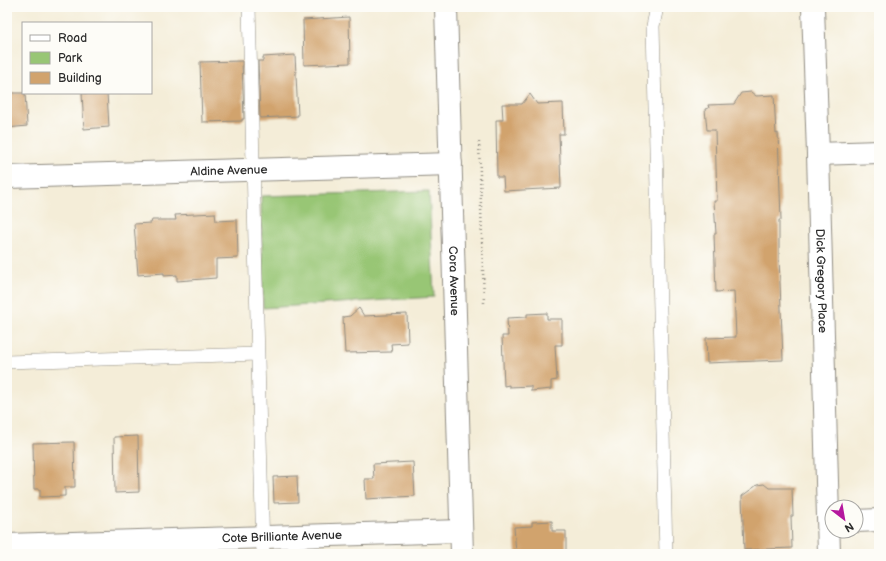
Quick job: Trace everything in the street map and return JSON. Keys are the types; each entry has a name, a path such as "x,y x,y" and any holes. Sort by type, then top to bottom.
{"street":[{"name":"Cora Avenue","path":"446,7 462,554"},
{"name":"Dick Gregory Place","path":"813,7 829,499"},
{"path":"818,154 879,152"},
{"name":"Aldine Avenue","path":"7,177 451,164"},
{"path":"864,521 879,520"},
{"name":"Cote Brilliante Avenue","path":"7,545 263,545 461,531"},
{"name":"Dick Gregory Place","path":"829,539 829,554"}],"lane":[{"path":"249,7 263,545"},
{"path":"657,7 653,26 666,554"},
{"path":"7,362 258,354"}],"path":[{"path":"479,142 484,303"}],"green space":[{"path":"429,191 434,297 263,308 261,196"}],"building":[{"path":"349,17 350,63 304,65 303,20"},
{"path":"295,55 298,116 260,118 258,61 263,61 263,57"},
{"path":"242,61 244,119 242,119 242,121 202,122 200,62"},
{"path":"751,92 756,96 774,95 776,134 778,133 781,220 779,220 779,257 783,360 707,363 706,338 736,337 734,291 716,292 714,234 716,234 714,201 717,201 715,130 707,130 705,109 709,108 708,105 734,104 741,93"},
{"path":"7,93 25,94 27,126 7,128"},
{"path":"82,94 107,94 109,127 84,129"},
{"path":"530,94 537,104 563,103 564,134 559,134 561,188 504,191 503,177 497,177 496,120 503,120 502,104 522,104"},
{"path":"215,213 216,221 237,220 238,258 216,259 216,278 177,281 177,275 164,276 164,273 138,275 134,224 151,223 152,220 176,220 175,215"},
{"path":"359,308 364,316 407,314 408,343 391,344 392,352 345,353 343,317 350,316"},
{"path":"547,313 547,319 562,319 562,345 555,345 557,380 551,381 551,389 531,391 531,386 504,386 502,336 508,336 507,318 527,317 527,314"},
{"path":"138,436 139,492 115,493 114,437"},
{"path":"74,442 75,487 65,487 65,496 40,497 40,489 34,489 33,443"},
{"path":"413,462 415,496 366,499 365,479 374,479 373,464"},
{"path":"297,476 298,502 274,503 273,477"},
{"path":"764,484 769,488 792,488 792,548 744,550 742,496 757,485"},
{"path":"552,521 552,531 566,531 566,554 516,554 514,527 532,526 532,522"}]}
